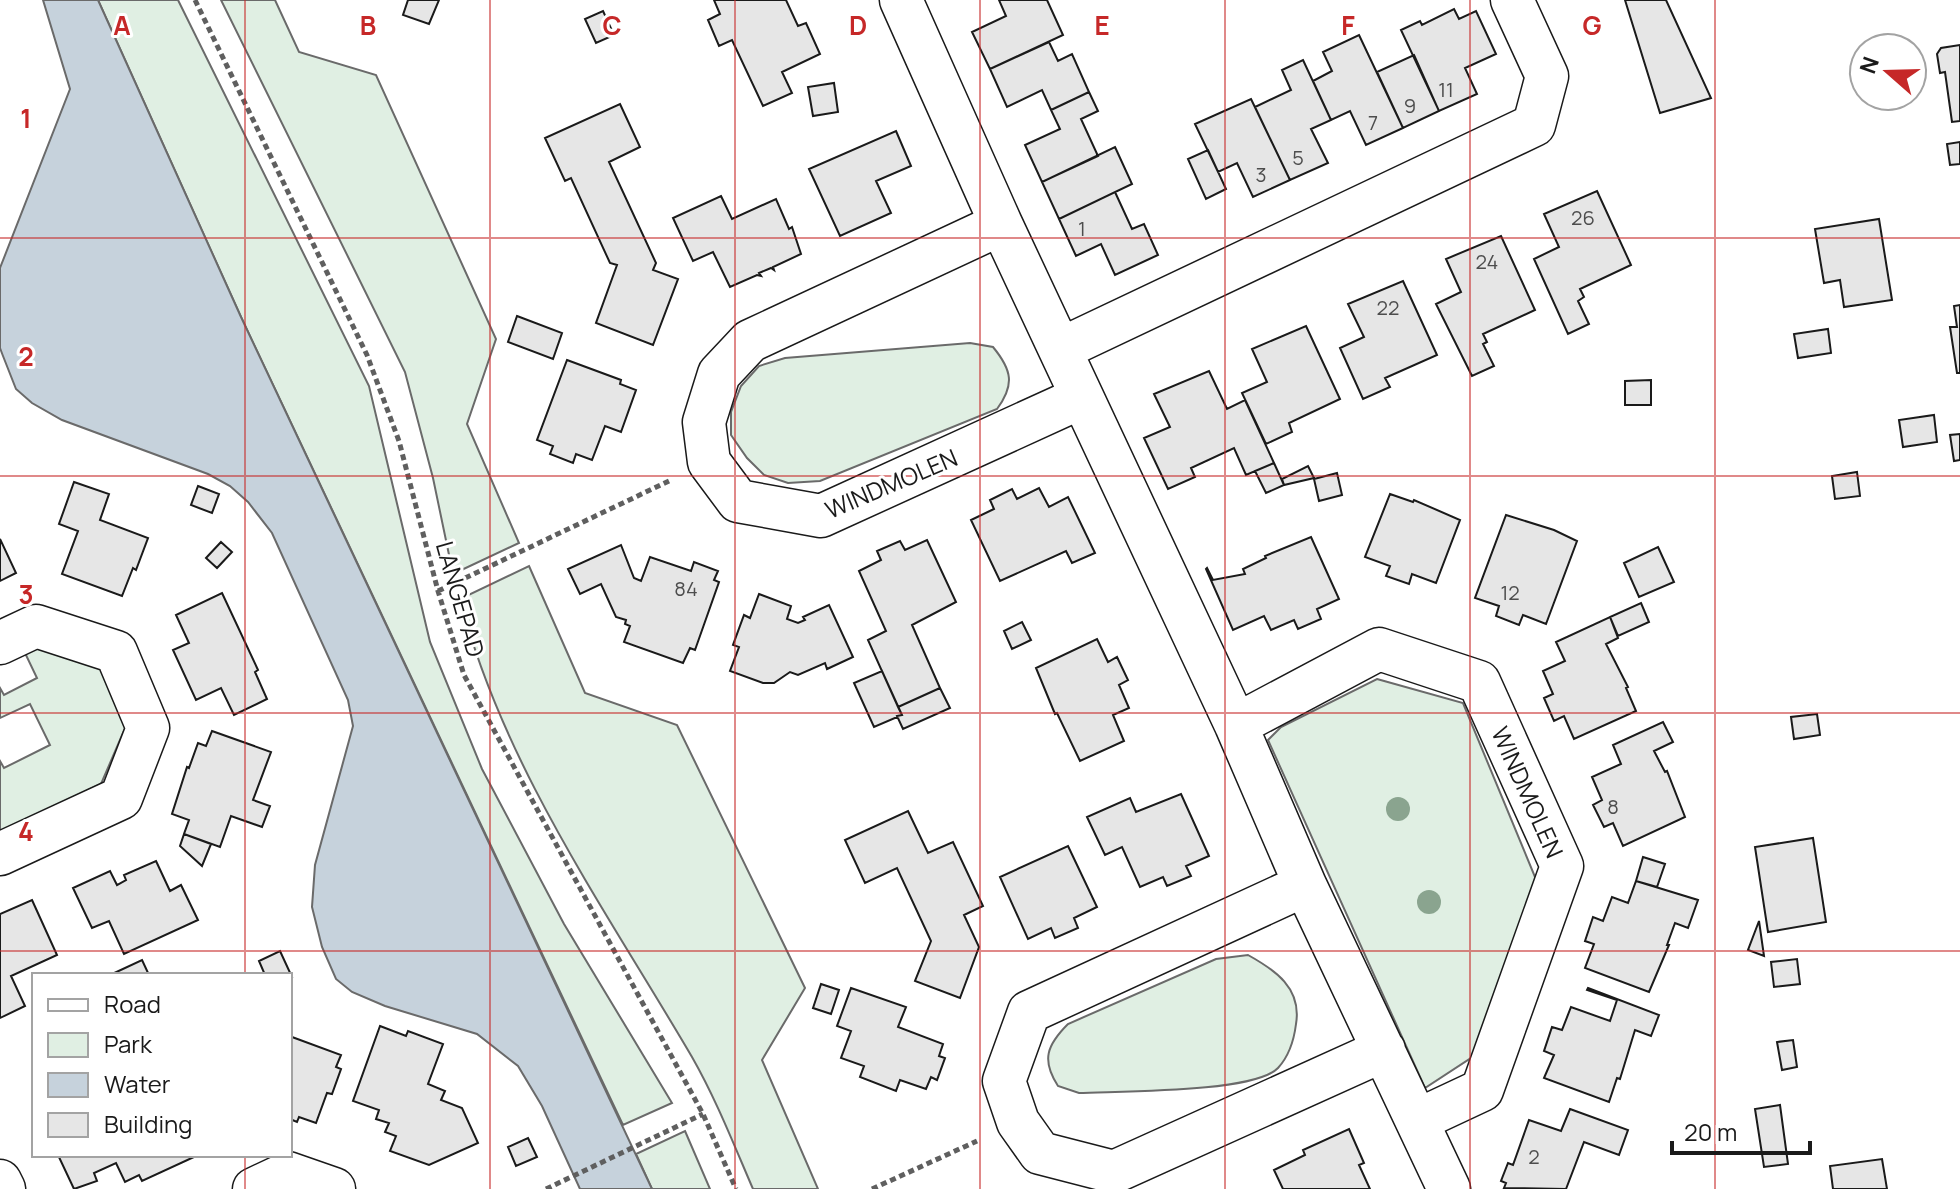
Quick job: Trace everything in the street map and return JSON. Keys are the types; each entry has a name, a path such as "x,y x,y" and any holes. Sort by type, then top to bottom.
{"street":[{"path":"901,0 1001,224 1236,725 1305,885 1449,1189"},
{"path":"1061,349 1534,125 1547,76 1512,0"},
{"name":"WINDMOLEN","path":"1001,224 750,341 719,374 704,422 709,462 738,501 821,516 1082,397"},
{"path":"0,643 36,626 116,652 148,728 121,798 0,854"},
{"name":"WINDMOLEN","path":"1236,725 1379,649 1479,682 1562,866 1482,1090 1418,1120"},
{"path":"1305,885 1029,1012 1004,1081 1018,1122 1040,1153 1114,1172 1384,1050"},
{"path":"254,1189 288,1173 334,1189"},
{"path":"0,1181 4,1189"}],"path":[{"name":"LANGEPAD","path":"195,0 367,355 399,441 438,591 464,675 703,1114 736,1189"},
{"path":"438,591 709,462"},
{"path":"550,1188 703,1114"},
{"path":"872,1189 1018,1122"}],"green space":[{"path":"98,0 178,0 369,386 430,642 482,769 564,924 672,1103 623,1125 241,317"},
{"path":"221,0 275,0 299,52 376,75 496,339 467,424 519,543 453,574 433,478 405,372"},
{"path":"970,343 993,347 1007,370 1009,385 997,409 820,481 788,483 764,475 731,435 731,412 741,386 759,366 785,358"},
{"path":"529,566 585,693 677,725 805,988 762,1060 818,1189 753,1189 701,1073 560,836 502,720 460,599"},
{"path":"36,648 100,666 126,726 101,784 0,832 0,761 4,768 50,745 30,704 0,718 0,688 4,695 37,678 25,653"},
{"path":"1377,679 1463,703 1540,889 1480,1052 1425,1088 1268,740 1281,727"},
{"path":"1248,955 1277,974 1291,990 1295,1000 1294,1036 1278,1068 1242,1082 1184,1089 1079,1093 1058,1086 1049,1068 1049,1053 1055,1039 1068,1024 1216,959"},
{"path":"685,1131 710,1189 652,1189 636,1154"}],"water":[{"path":"43,0 98,0 241,317 652,1189 580,1189 542,1106 518,1066 477,1034 385,1006 352,992 336,979 322,947 312,907 315,865 353,726 348,700 272,533 248,502 230,486 208,474 62,420 32,403 16,389 0,348 0,268 70,89"}],"building":[{"path":"408,0 439,0 429,24 403,15"},
{"path":"714,0 786,0 798,26 806,23 820,54 782,72 792,93 763,106 732,40 719,46 708,20 720,14"},
{"path":"999,0 1047,0 1063,35 990,69 972,32 1006,16"},
{"path":"1625,0 1666,0 1711,98 1660,113"},
{"path":"1454,9 1459,19 1476,11 1496,54 1465,68 1477,94 1439,111 1401,30 1420,21 1422,25"},
{"path":"603,11 614,35 596,43 585,19"},
{"path":"1359,35 1403,128 1366,145 1350,111 1331,120 1313,81 1332,71 1323,52"},
{"path":"1049,42 1058,61 1072,54 1089,92 1051,110 1042,90 1007,107 990,69"},
{"path":"1960,45 1960,121 1952,122 1945,72 1940,73 1937,54 1941,48"},
{"path":"1414,55 1439,111 1403,128 1377,72"},
{"path":"1303,60 1331,120 1311,129 1328,163 1290,180 1255,107 1291,90 1282,70"},
{"path":"834,83 838,112 813,116 808,87"},
{"path":"1089,92 1098,111 1081,119 1098,156 1042,182 1025,145 1060,129 1051,110"},
{"path":"1251,99 1290,180 1253,197 1237,163 1218,172 1195,124"},
{"path":"620,104 640,147 609,162 656,263 653,270 678,279 653,345 596,323 617,265 610,263 571,178 565,181 545,138"},
{"path":"896,131 911,166 876,181 891,213 840,236 809,169"},
{"path":"1960,142 1960,164 1950,165 1947,144"},
{"path":"1115,147 1132,184 1059,219 1042,182"},
{"path":"1208,150 1226,189 1206,199 1188,159"},
{"path":"1597,191 1631,265 1580,289 1584,297 1578,301 1589,324 1568,334 1534,259 1559,247 1544,214"},
{"path":"1115,192 1132,229 1144,224 1158,255 1115,275 1101,244 1076,256 1059,219"},
{"path":"721,196 732,219 776,199 789,229 792,227 801,254 773,267 774,270 771,268 759,273 761,276 730,287 713,252 693,261 673,218"},
{"path":"1879,219 1892,300 1844,307 1840,280 1824,283 1815,229"},
{"path":"1501,236 1535,310 1483,334 1487,342 1483,344 1494,366 1472,376 1436,304 1461,292 1446,259"},
{"path":"1403,281 1437,355 1385,378 1390,387 1363,399 1340,348 1364,337 1348,304"},
{"path":"1960,305 1960,373 1957,373 1950,327 1957,327 1954,306"},
{"path":"517,316 562,333 553,359 508,342"},
{"path":"1306,326 1340,399 1289,423 1292,432 1266,444 1242,393 1267,382 1252,349"},
{"path":"1828,329 1831,353 1798,358 1794,334"},
{"path":"567,360 621,380 620,384 636,390 621,432 605,426 592,460 576,454 573,463 550,454 553,446 537,440"},
{"path":"1209,371 1227,409 1245,400 1274,463 1246,475 1234,448 1191,468 1195,477 1168,489 1144,438 1170,427 1154,394"},
{"path":"1651,380 1651,405 1625,405 1625,381"},
{"path":"1934,415 1937,442 1903,447 1899,420"},
{"path":"1960,434 1960,460 1954,461 1950,435"},
{"path":"1274,463 1284,485 1266,493 1255,471"},
{"path":"1308,466 1314,478 1284,485 1282,479"},
{"path":"1857,472 1860,496 1835,499 1832,476"},
{"path":"1337,473 1342,495 1319,501 1314,479"},
{"path":"74,482 109,494 100,520 148,538 122,596 62,574 78,531 59,524"},
{"path":"198,486 219,494 212,513 191,505"},
{"path":"1039,488 1049,507 1068,497 1095,553 1072,563 1066,551 1000,581 971,520 994,509 990,500 1012,489 1017,499"},
{"path":"1390,494 1414,500 1460,520 1436,583 1412,574 1409,584 1386,576 1390,566 1365,557"},
{"path":"1506,515 1554,530 1577,541 1546,624 1523,615 1519,625 1496,616 1499,606 1475,598"},
{"path":"1311,537 1339,599 1317,609 1321,619 1298,629 1294,620 1271,630 1264,616 1233,630 1206,569 1213,580 1245,574 1243,569 1265,556"},
{"path":"0,539 16,573 0,581"},
{"path":"927,540 956,602 912,625 940,688 898,707 868,640 886,631 859,571 881,560 877,551 900,541 905,550"},
{"path":"221,542 232,552 217,568 206,558"},
{"path":"621,545 634,578 641,581 650,557 691,571 694,562 718,571 714,580 719,582 695,650 690,648 683,663 624,642 630,626 625,624 626,620 616,617 601,584 580,594 568,569"},
{"path":"1658,547 1674,582 1639,597 1624,563"},
{"path":"222,593 258,670 255,672 267,699 234,715 221,688 196,700 173,650 189,643 176,615"},
{"path":"759,594 791,606 787,619 798,623 805,620 803,617 829,605 853,657 827,669 825,663 798,675 790,672 774,683 763,683 730,671 739,647 733,645 744,615 750,618"},
{"path":"1641,603 1649,622 1618,636 1610,617"},
{"path":"1610,617 1618,638 1606,644 1628,687 1636,711 1574,739 1564,716 1554,721 1544,698 1553,694 1543,671 1565,661 1556,642"},
{"path":"1022,622 1031,640 1012,649 1004,631"},
{"path":"1097,639 1108,662 1117,657 1128,680 1119,685 1129,708 1113,715 1124,741 1080,761 1055,714 1036,668"},
{"path":"882,671 902,715 874,727 854,683"},
{"path":"940,688 950,708 903,729 897,716 902,715 898,707"},
{"path":"1817,714 1820,735 1794,739 1791,717"},
{"path":"1663,722 1673,742 1654,751 1667,771 1685,817 1623,846 1613,823 1604,827 1593,805 1602,800 1592,777 1621,764 1613,745"},
{"path":"212,731 271,752 253,800 270,806 262,827 231,816 220,847 184,834 189,820 172,814 198,743 206,746"},
{"path":"1181,794 1209,856 1186,866 1191,876 1167,886 1163,877 1140,887 1122,847 1105,855 1087,817 1130,798 1136,812"},
{"path":"908,811 928,853 953,842 983,906 964,915 979,947 960,998 915,981 931,941 897,868 865,883 845,840"},
{"path":"184,834 211,844 202,866 180,846"},
{"path":"1813,838 1826,922 1768,932 1755,847"},
{"path":"1068,846 1097,907 1074,918 1078,928 1055,938 1051,928 1028,939 1000,877"},
{"path":"1643,857 1665,864 1657,887 1636,881"},
{"path":"156,861 170,891 181,885 198,920 124,954 109,921 92,928 73,888 110,871 117,885 126,880 124,875"},
{"path":"1636,881 1698,900 1688,928 1675,923 1649,992 1585,968 1594,944 1585,941 1593,917 1603,921 1612,897 1628,903"},
{"path":"32,900 57,955 11,976 25,1006 0,1018 0,914"},
{"path":"1759,921 1764,956 1748,950"},
{"path":"280,951 290,973 264,973 259,961"},
{"path":"1797,959 1800,984 1774,987 1771,962"},
{"path":"142,960 148,973 114,973"},
{"path":"821,984 839,990 831,1014 813,1008"},
{"path":"851,988 906,1007 898,1027 943,1044 939,1056 945,1058 937,1080 931,1077 926,1089 900,1080 896,1091 860,1077 864,1066 841,1058 851,1031 837,1026"},
{"path":"1588,988 1659,1015 1651,1036 1635,1030 1620,1079 1617,1078 1609,1102 1544,1078 1554,1055 1544,1051 1552,1027 1562,1030 1571,1007 1610,1021 1617,1000"},
{"path":"380,1026 406,1036 408,1031 443,1044 428,1084 445,1091 441,1100 462,1108 478,1143 429,1165 390,1151 396,1136 385,1132 389,1123 376,1119 379,1110 353,1101"},
{"path":"292,1037 341,1055 336,1067 341,1069 332,1094 327,1093 316,1123 299,1117 297,1122 292,1120"},
{"path":"1793,1040 1797,1067 1782,1070 1777,1042"},
{"path":"1780,1105 1788,1164 1764,1167 1755,1109"},
{"path":"1570,1109 1628,1130 1619,1155 1584,1142 1566,1189 1504,1188 1506,1183 1501,1181 1508,1163 1513,1165 1529,1120 1561,1131"},
{"path":"1349,1129 1364,1163 1359,1165 1370,1189 1283,1189 1274,1170 1305,1155 1303,1150"},
{"path":"528,1138 537,1157 516,1166 508,1147"},
{"path":"59,1157 194,1157 142,1181 139,1175 125,1182 116,1163 94,1173 97,1181 74,1189"},
{"path":"1882,1159 1887,1189 1833,1189 1830,1166"}]}
